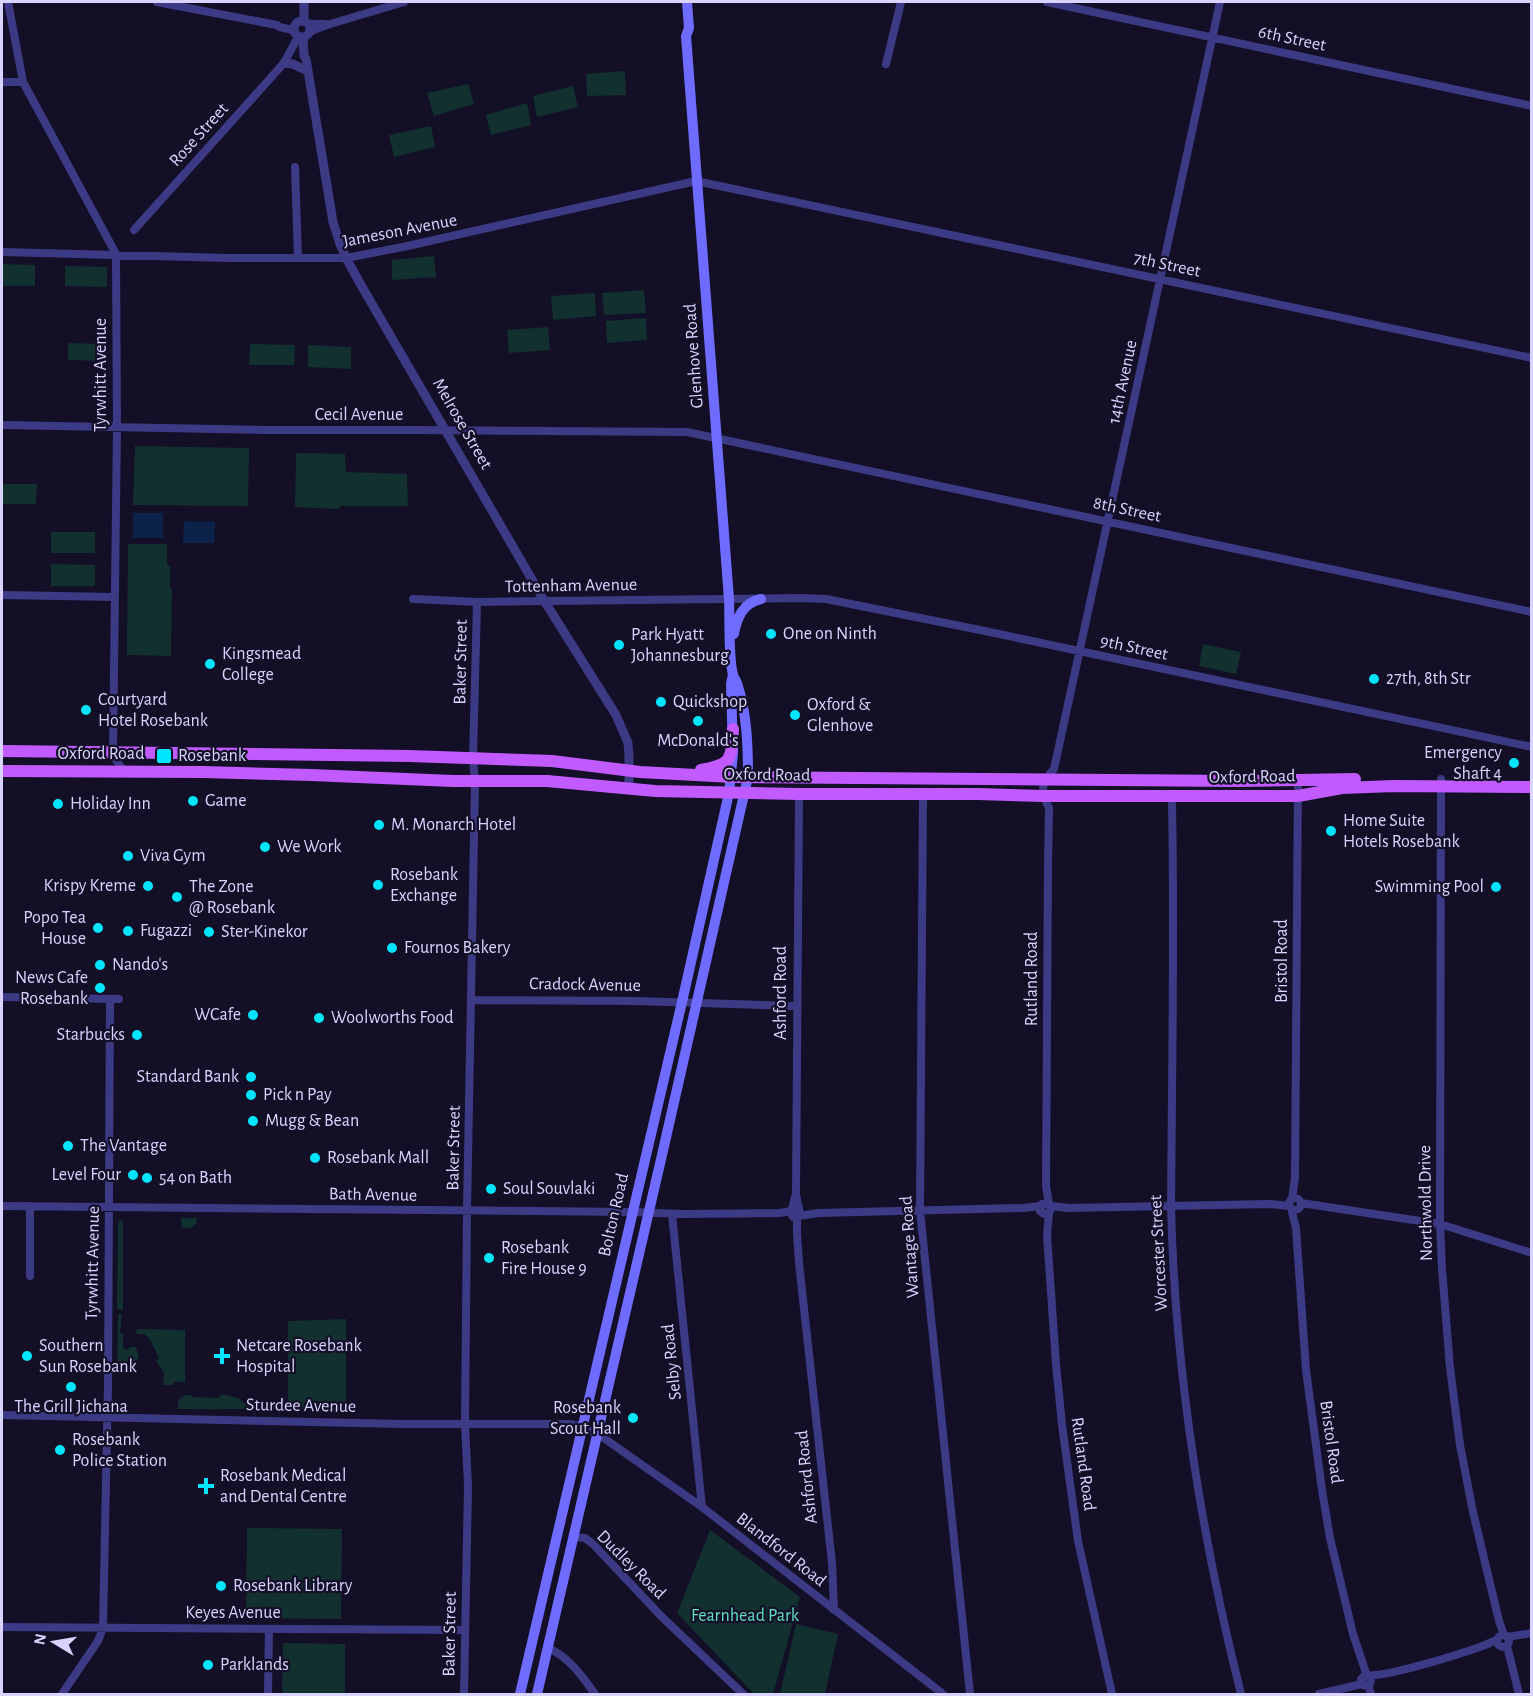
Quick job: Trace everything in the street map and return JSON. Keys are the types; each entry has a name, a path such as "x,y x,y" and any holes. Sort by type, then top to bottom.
{"main road":[{"name":"Glenhove Road","path":"680,2 682,29 686,36"},
{"name":"Glenhove Road","path":"687,2 686,36 696,181 729,599 733,674 731,684 732,777"},
{"path":"731,650 735,627 741,612 749,604 761,599"},
{"name":"Glenhove Road","path":"733,674 744,716 748,748 748,777"},
{"path":"679,774 715,768 726,763 731,753 733,729"},
{"name":"Oxford Road","path":"2,751 409,756 552,761 630,771 732,777 1045,779 1057,774 1173,781 1367,779 1532,787"},
{"name":"Oxford Road","path":"2,771 270,773 474,781 547,780 680,792 1173,798 1298,796 1342,788 1532,779"},
{"name":"Bolton Road","path":"520,1695 682,1002 732,777"},
{"name":"Bolton Road","path":"537,1695 748,777"}],"street":[{"name":"Tyrwhitt Avenue","path":"8,2 23,82 116,254 117,428 113,752"},
{"path":"157,2 302,30 404,2"},
{"path":"886,64 901,2"},
{"name":"6th Street","path":"1047,2 1532,106"},
{"name":"14th Avenue","path":"1058,796 1057,774 1080,652 1220,2"},
{"name":"Melrose Street","path":"304,3 301,8 302,30 308,54 307,71 330,208 336,233 346,258 545,602 621,726 628,743 629,789"},
{"name":"Rose Street","path":"134,230 285,61 294,54 299,46 302,30"},
{"path":"285,61 307,71"},
{"path":"2,82 23,82"},
{"path":"295,167 298,258"},
{"name":"Jameson Avenue","path":"2,252 346,258 696,181 796,202"},
{"name":"7th Street","path":"796,202 1532,358"},
{"name":"Cecil Avenue","path":"2,425 266,430 668,431 716,438"},
{"name":"8th Street","path":"716,438 1532,612"},
{"path":"2,596 115,597"},
{"name":"Tottenham Avenue","path":"413,599 545,602 729,599"},
{"name":"9th Street","path":"729,599 826,599 1532,747"},
{"name":"Baker Street","path":"464,1695 468,1486 465,1424 467,1211 477,602"},
{"path":"113,752 124,771"},
{"path":"1045,779 1043,796 1049,808 1058,796"},
{"path":"1173,781 1173,798"},
{"path":"1173,781 1173,798"},
{"name":"Bristol Road","path":"1298,781 1295,1178 1297,1185 1295,1204 1305,1362 1330,1538 1369,1695"},
{"name":"Northwold Drive","path":"1441,783 1440,1224 1447,1334 1460,1445 1473,1512 1503,1641 1519,1695"},
{"name":"Ashford Road","path":"799,794 796,1006 796,1193 798,1196 795,1213 832,1563 834,1610"},
{"name":"Wantage Road","path":"923,794 920,1211 970,1695"},
{"name":"Worcester Street","path":"1173,798 1171,1206 1177,1317 1186,1416 1209,1555 1241,1695"},
{"name":"Rutland Road","path":"1049,808 1045,1209 1056,1364 1078,1542 1112,1695"},
{"path":"2,997 119,999"},
{"name":"Tyrwhitt Avenue","path":"62,1695 98,1641 103,1628 110,999"},
{"name":"Cradock Avenue","path":"472,1000 682,1002 796,1006"},
{"name":"Bath Avenue","path":"2,1206 672,1214 1045,1209 1276,1202 1324,1206 1440,1224 1532,1253"},
{"path":"30,1206 30,1276"},
{"name":"Selby Road","path":"672,1214 702,1507"},
{"name":"Sturdee Avenue","path":"2,1415 570,1425 598,1434"},
{"name":"Blandford Road","path":"598,1434 702,1507 943,1695"},
{"name":"Dudley Road","path":"574,1537 585,1538 593,1544 743,1695"},
{"name":"Keyes Avenue","path":"2,1627 465,1630"},
{"path":"268,1695 269,1629"},
{"path":"1319,1695 1528,1634"},
{"path":"548,1648 563,1655 595,1695"}],"green space":[{"path":"625,71 626,95 587,96 586,74"},
{"path":"468,84 474,104 434,116 427,93"},
{"path":"573,86 578,107 537,117 533,96"},
{"path":"527,103 531,125 491,135 486,115"},
{"path":"431,126 435,147 394,157 389,135"},
{"path":"434,256 436,277 392,280 392,260"},
{"path":"2,264 35,265 35,286 2,286"},
{"path":"65,266 107,267 107,287 65,286"},
{"path":"644,290 646,313 604,315 602,293"},
{"path":"595,293 596,316 553,320 551,296"},
{"path":"646,318 647,340 607,343 606,321"},
{"path":"548,327 550,350 509,353 507,330"},
{"path":"68,343 104,344 104,361 68,360"},
{"path":"250,344 295,345 294,365 249,365"},
{"path":"308,345 351,347 351,369 308,367"},
{"path":"135,446 249,448 248,506 133,505"},
{"path":"296,453 345,454 346,472 407,474 408,506 340,506 339,509 295,507"},
{"path":"2,484 37,484 36,504 2,504"},
{"path":"51,532 95,532 95,553 51,553"},
{"path":"128,544 167,544 167,565 170,566 170,588 172,589 171,656 127,655"},
{"path":"51,564 95,565 95,586 51,586"},
{"path":"1203,644 1241,652 1236,674 1199,666"},
{"path":"181,1218 197,1218 196,1224 190,1228 182,1228"},
{"path":"123,1220 123,1310 117,1309 118,1225 119,1221"},
{"path":"118,1314 122,1314 120,1333 123,1333 123,1348 127,1350 130,1347 136,1347 139,1358 129,1367 117,1371"},
{"path":"346,1319 346,1409 288,1409 288,1321"},
{"path":"137,1329 185,1330 185,1382 163,1385 164,1373 156,1361 159,1358 149,1338 144,1334 136,1334"},
{"path":"186,1395 219,1398 220,1395 232,1396 242,1401 248,1408 178,1409 179,1400"},
{"path":"247,1528 342,1529 341,1619 246,1618"},
{"name":"Fearnhead Park","path":"710,1530 800,1597 773,1694 754,1694 677,1613"},
{"path":"796,1624 838,1634 825,1694 780,1694"},
{"path":"283,1643 345,1644 345,1694 282,1694"}],"water":[{"path":"133,513 163,513 163,538 133,538"},
{"path":"184,521 215,522 214,543 183,543"}],"place":[{"name":"One on Ninth","path":"771,634"},
{"name":"Park Hyatt Johannesburg","path":"619,645"},
{"name":"Kingsmead College","path":"210,664"},
{"name":"27th, 8th Str","path":"1374,679"},
{"name":"Quickshop","path":"661,702"},
{"name":"Courtyard Hotel Rosebank","path":"86,710"},
{"name":"Oxford & Glenhove","path":"795,715"},
{"name":"McDonald's","path":"698,721"},
{"name":"Rosebank","path":"164,756"},
{"name":"Emergency Shaft 4","path":"1514,763"},
{"name":"Game","path":"193,801"},
{"name":"Holiday Inn","path":"58,804"},
{"name":"M. Monarch Hotel","path":"379,825"},
{"name":"Home Suite Hotels Rosebank","path":"1331,831"},
{"name":"We Work","path":"265,847"},
{"name":"Viva Gym","path":"128,856"},
{"name":"Rosebank Exchange","path":"378,885"},
{"name":"Krispy Kreme","path":"148,886"},
{"name":"Swimming Pool","path":"1496,887"},
{"name":"The Zone @ Rosebank","path":"177,897"},
{"name":"Popo Tea House","path":"98,928"},
{"name":"Fugazzi","path":"128,931"},
{"name":"Ster-Kinekor","path":"209,932"},
{"name":"Fournos Bakery","path":"392,948"},
{"name":"Nando's","path":"100,965"},
{"name":"News Cafe Rosebank","path":"100,988"},
{"name":"WCafe","path":"253,1015"},
{"name":"Woolworths Food","path":"319,1018"},
{"name":"Starbucks","path":"137,1035"},
{"name":"Standard Bank","path":"251,1077"},
{"name":"Pick n Pay","path":"251,1095"},
{"name":"Mugg & Bean","path":"253,1121"},
{"name":"The Vantage","path":"68,1146"},
{"name":"Rosebank Mall","path":"315,1158"},
{"name":"Level Four","path":"133,1175"},
{"name":"54 on Bath","path":"147,1178"},
{"name":"Soul Souvlaki","path":"491,1189"},
{"name":"Rosebank Fire House 9","path":"489,1258"},
{"name":"Southern Sun Rosebank","path":"27,1356"},
{"name":"Netcare Rosebank Hospital","path":"222,1356"},
{"name":"The Grill Jichana","path":"71,1387"},
{"name":"Rosebank Scout Hall","path":"633,1418"},
{"name":"Rosebank Police Station","path":"60,1450"},
{"name":"Rosebank Medical and Dental Centre","path":"206,1486"},
{"name":"Rosebank Library","path":"221,1586"},
{"name":"Parklands","path":"208,1665"}]}
